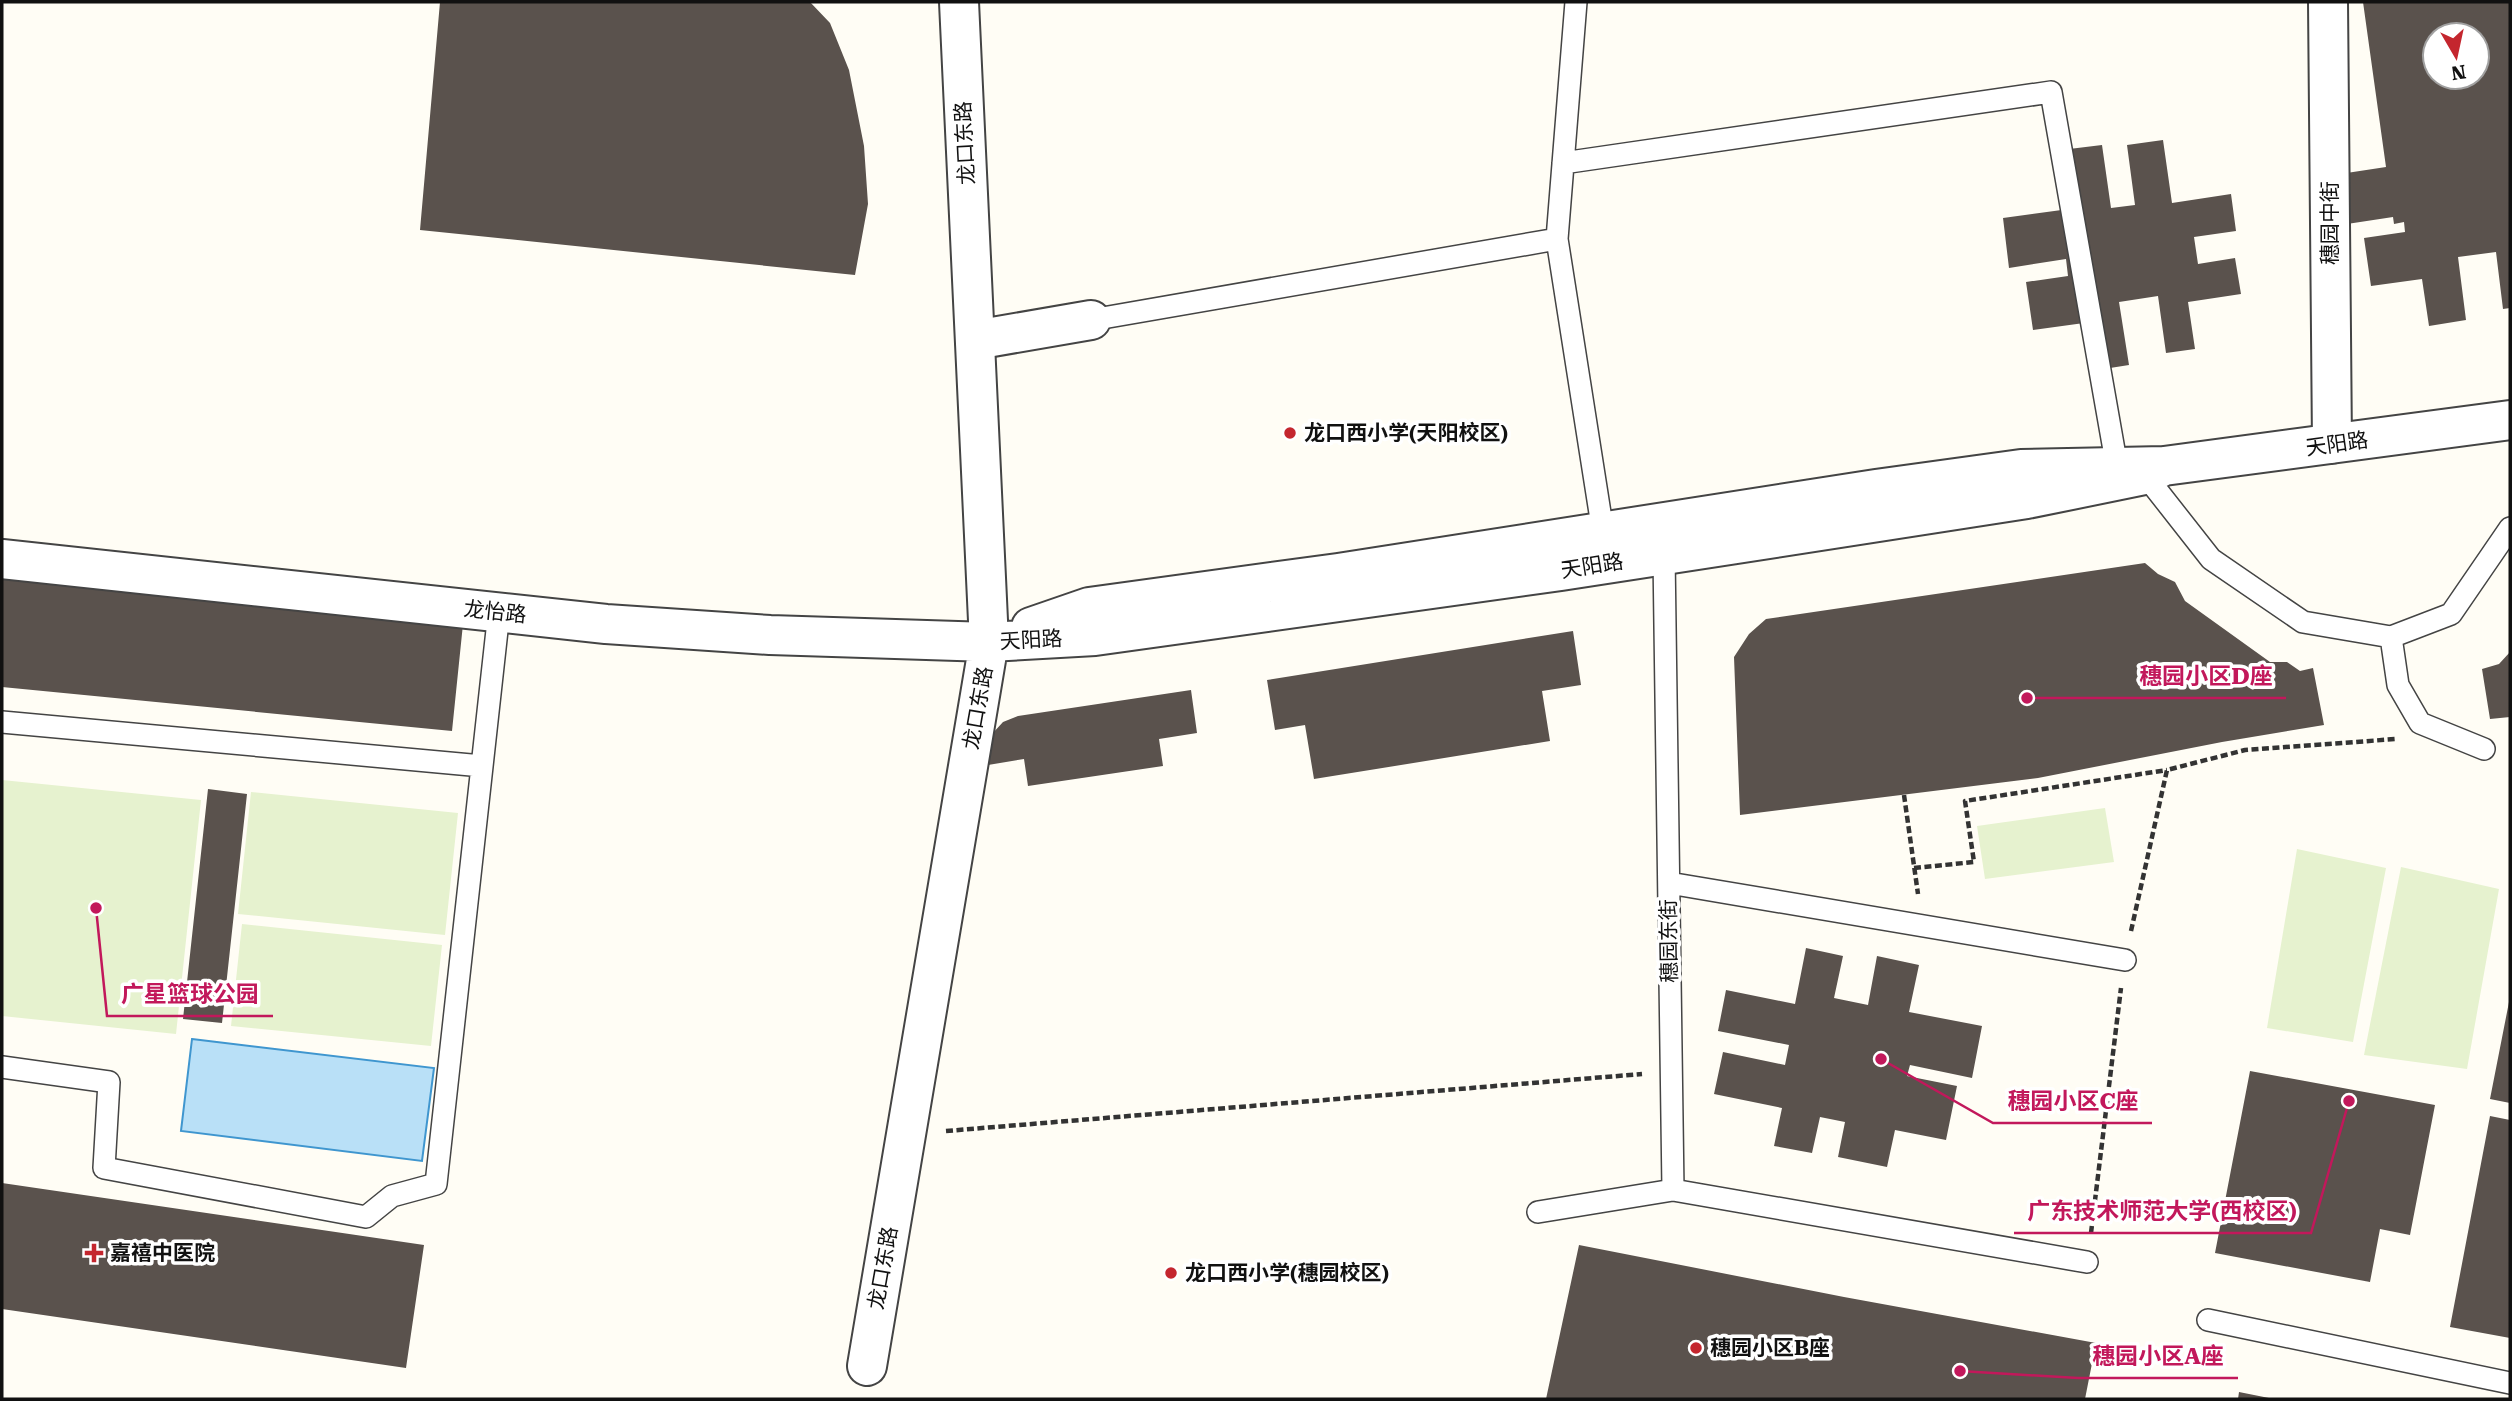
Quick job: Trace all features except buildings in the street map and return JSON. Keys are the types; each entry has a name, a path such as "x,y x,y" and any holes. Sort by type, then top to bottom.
{"street":[{"name":"龙口东路","path":"867,1366 989,642 958,2"},
{"name":"穗园中街","path":"2328,2 2332,444"},
{"path":"975,340 1091,320"},
{"name":"天阳路","path":"989,642 1109,635 1664,555 2026,499 2142,469 2510,420"},
{"name":"天阳路","path":"989,642 1089,607 1338,573 2021,469 2142,469"},
{"name":"龙怡路","path":"2,559 606,624 770,635 989,642"}],"lane":[{"path":"1576,2 1557,239 1603,531"},
{"path":"1563,163 2051,92 2142,469 2211,559 2304,622 2391,637 2451,614 2510,528"},
{"path":"1091,320 1557,239"},
{"name":"穗园东街","path":"1664,555 1673,1191"},
{"path":"2,1067 109,1082 104,1168 366,1217 392,1196 436,1184 499,612"},
{"path":"2391,637 2398,685 2420,723 2484,749"},
{"path":"2,722 482,766"},
{"path":"1669,883 2124,960"},
{"path":"1538,1212 1673,1191 2087,1262"},
{"path":"2208,1320 2510,1383"}],"path":[{"path":"1914,868 1974,862 1965,801 2167,770 2245,750 2452,735"},
{"path":"2087,1262 2124,960 2167,770"},
{"path":"1904,794 1922,926"},
{"path":"906,1134 1671,1072"}],"green space":[{"path":"2,780 201,800 176,1034 2,1016"},
{"path":"251,792 458,813 445,935 238,914"},
{"path":"2105,808 2114,862 1985,879 1977,826"},
{"path":"2297,849 2386,868 2353,1042 2267,1028"},
{"path":"2401,867 2499,889 2467,1069 2364,1055"},
{"path":"242,924 442,945 431,1046 231,1026"}],"water":[{"path":"192,1039 434,1068 422,1161 181,1131"}],"place":[{"name":"龙口西小学(天阳校区)","path":"1290,433"},
{"name":"穗园小区D座","path":"2027,698"},
{"name":"广星篮球公园","path":"96,908"},
{"name":"穗园小区C座","path":"1881,1059"},
{"name":"广东技术师范大学(西校区)","path":"2349,1101"},
{"name":"嘉禧中医院","path":"94,1253"},
{"name":"龙口西小学(穗园校区)","path":"1171,1273"},
{"name":"穗园小区B座","path":"1696,1348"},
{"name":"穗园小区A座","path":"1960,1371"}]}
